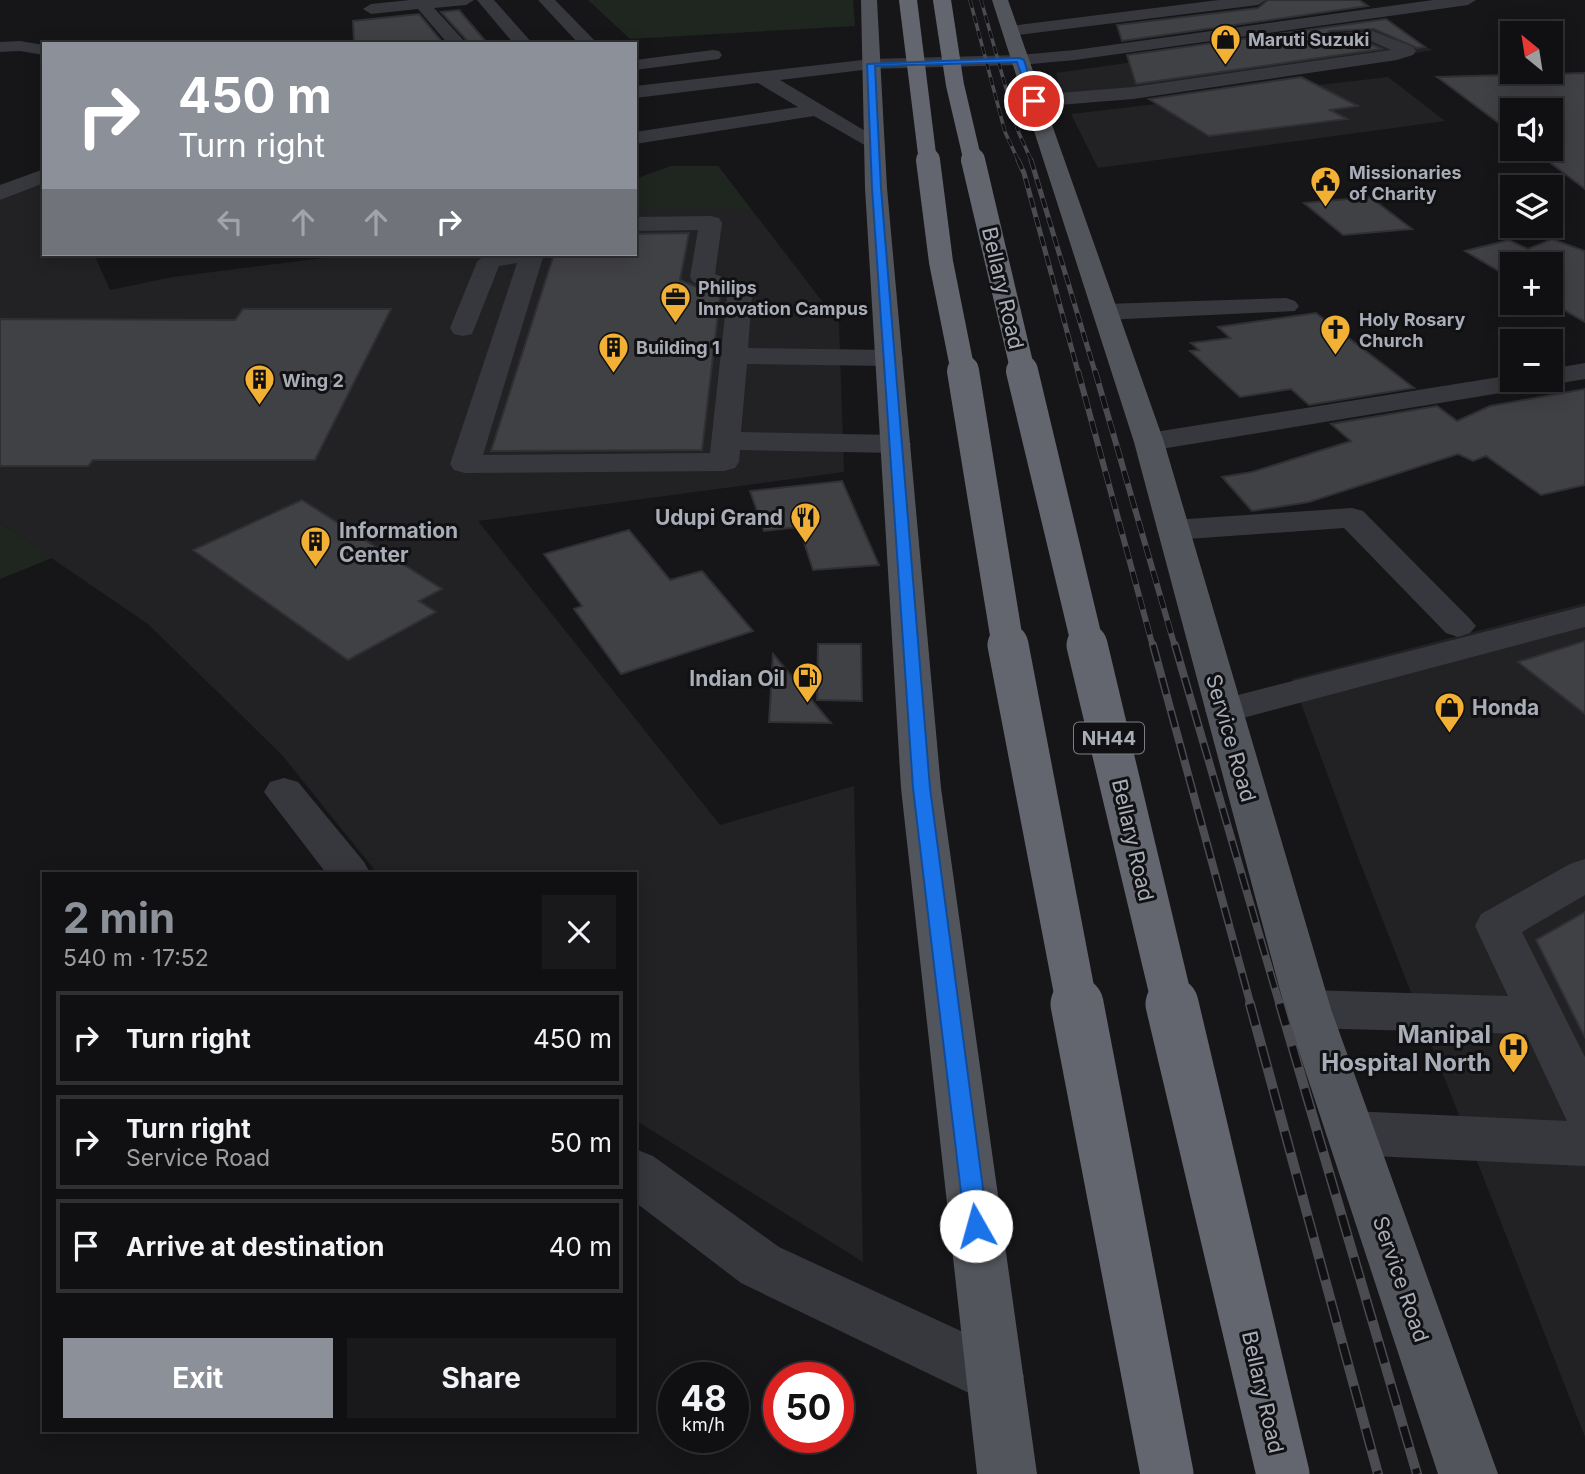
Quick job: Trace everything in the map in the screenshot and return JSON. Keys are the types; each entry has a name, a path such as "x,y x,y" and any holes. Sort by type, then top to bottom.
{"highway":[{"path":"908,0 941,262 968,396 1003,622 1167,1474"},
{"name":"Bellary Road","path":"942,0 954,85 1283,1474"}],"main road":[{"path":"869,0 863,51 874,145 922,788 1007,1474"},
{"name":"Service Road","path":"1008,13 1036,78 1105,313 1149,442 1308,1009 1468,1474"}],"street":[{"path":"371,9 420,2 466,0"},
{"path":"485,0 522,42"},
{"path":"546,0 587,42"},
{"path":"1008,13 1258,0"},
{"path":"1036,78 1323,20 1468,0"},
{"path":"420,2 456,42"},
{"path":"1290,5 1323,20"},
{"path":"637,92 760,76 863,51 1146,92 1396,55 1407,51 1373,36 1364,35 1312,41"},
{"path":"0,47 20,46 42,50"},
{"path":"637,65 730,53"},
{"path":"1036,78 1204,55"},
{"path":"760,76 874,145"},
{"path":"637,138 817,110"},
{"path":"0,193 42,176"},
{"path":"505,485 656,484 694,476 725,452 740,294 702,277 712,217 637,215"},
{"path":"637,224 711,223"},
{"path":"463,328 489,262 506,256"},
{"path":"532,256 464,464 896,444"},
{"path":"1105,313 1286,306"},
{"path":"734,356 890,358"},
{"path":"1563,375 1585,371"},
{"path":"1149,442 1500,385"},
{"path":"1173,530 1352,517 1458,626"},
{"path":"1224,711 1585,616"},
{"path":"284,792 348,872"},
{"path":"1585,875 1497,926 1585,1107"},
{"path":"1308,1009 1540,1016"},
{"path":"1350,1133 1585,1144"},
{"path":"637,1173 760,1265 995,1376"}],"shaded area":[{"path":"588,0 853,0 855,26 630,39"},
{"name":"Maruti Suzuki","path":"1375,28 1433,50 1268,79 1064,101 1056,73"},
{"path":"1388,77 1445,121 1098,168 1071,114"},
{"path":"671,166 718,166 839,323 844,472 478,521 720,825 854,786 863,1262 637,1121 637,872 376,872 282,755 148,624 0,523 0,199 42,183 42,256 95,256 110,290 173,277 340,256 637,256 637,178"},
{"path":"671,166 718,166 751,209 637,209 637,178"},
{"path":"0,523 52,558 0,579"},
{"path":"1585,603 1585,1437 1358,857 1292,679"}],"building":[{"path":"1268,0 1359,0 1368,6 1122,41 1117,25 1258,8"},
{"path":"459,10 486,42 468,42 441,12"},
{"path":"419,14 442,42 354,42 353,21"},
{"path":"1386,19 1425,47 1417,48 1374,29 1330,31 1319,38 1329,46 1371,44 1382,49 1136,84 1127,55"},
{"path":"1585,73 1585,189 1548,161 1563,161 1563,98 1500,98 1500,124 1437,77 1500,75 1500,84 1563,84 1563,74"},
{"path":"1301,77 1358,106 1330,110 1347,119 1209,136 1149,99"},
{"path":"1370,197 1412,229 1343,235 1304,203"},
{"name":"Building 1","path":"689,233 680,280 720,297 702,450 491,451 553,256 637,256 637,234"},
{"path":"1552,239 1585,251 1585,322 1563,309 1563,252 1500,252 1500,272 1465,251 1509,240 1528,249"},
{"path":"243,309 391,309 315,460 93,460 88,466 0,466 0,319 235,320"},
{"path":"1316,313 1414,388 1309,405 1291,389 1240,397 1190,351 1199,350 1191,343 1230,338 1218,327"},
{"path":"1585,389 1585,485 1541,495 1486,456 1473,461 1458,454 1309,502 1252,511 1222,477 1252,472 1351,441 1331,424 1437,406 1457,421 1490,406"},
{"path":"842,481 879,565 813,570 799,527 764,531 750,491"},
{"name":"Information Center","path":"302,500 442,589 419,601 436,612 348,660 193,550"},
{"path":"629,530 670,580 702,571 753,631 621,674 574,609 582,606 544,554"},
{"path":"1585,641 1585,714 1518,662"},
{"path":"818,644 861,644 862,701 817,700"},
{"path":"773,654 831,723 769,722"},
{"path":"1585,912 1585,1038 1536,940"}],"railway":[{"path":"970,0 1005,132 1019,162"},
{"path":"981,0 1018,131 1032,162"},
{"path":"1018,160 1024,173 1078,372"},
{"path":"1031,160 1095,372"},
{"path":"1078,371 1153,647"},
{"path":"1095,371 1175,647"},
{"path":"1153,645 1251,1006"},
{"path":"1175,645 1280,1006"},
{"path":"1250,1004 1378,1474"},
{"path":"1280,1004 1417,1474"}],"place":[{"name":"Maruti Suzuki","path":"1225,66"},
{"name":"Missionaries of Charity","path":"1326,209"},
{"name":"Philips Innovation Campus","path":"675,324"},
{"name":"Holy Rosary Church","path":"1336,356"},
{"name":"Building 1","path":"613,374"},
{"name":"Wing 2","path":"259,407"},
{"name":"Udupi Grand","path":"806,544"},
{"name":"Information Center","path":"316,569"},
{"name":"Indian Oil","path":"808,705"},
{"name":"Honda","path":"1449,734"},
{"name":"Manipal Hospital North","path":"1514,1075"}],"route":[{"path":"976,1226 922,788 876,188 871,64 1020,60 1034,101"}]}
